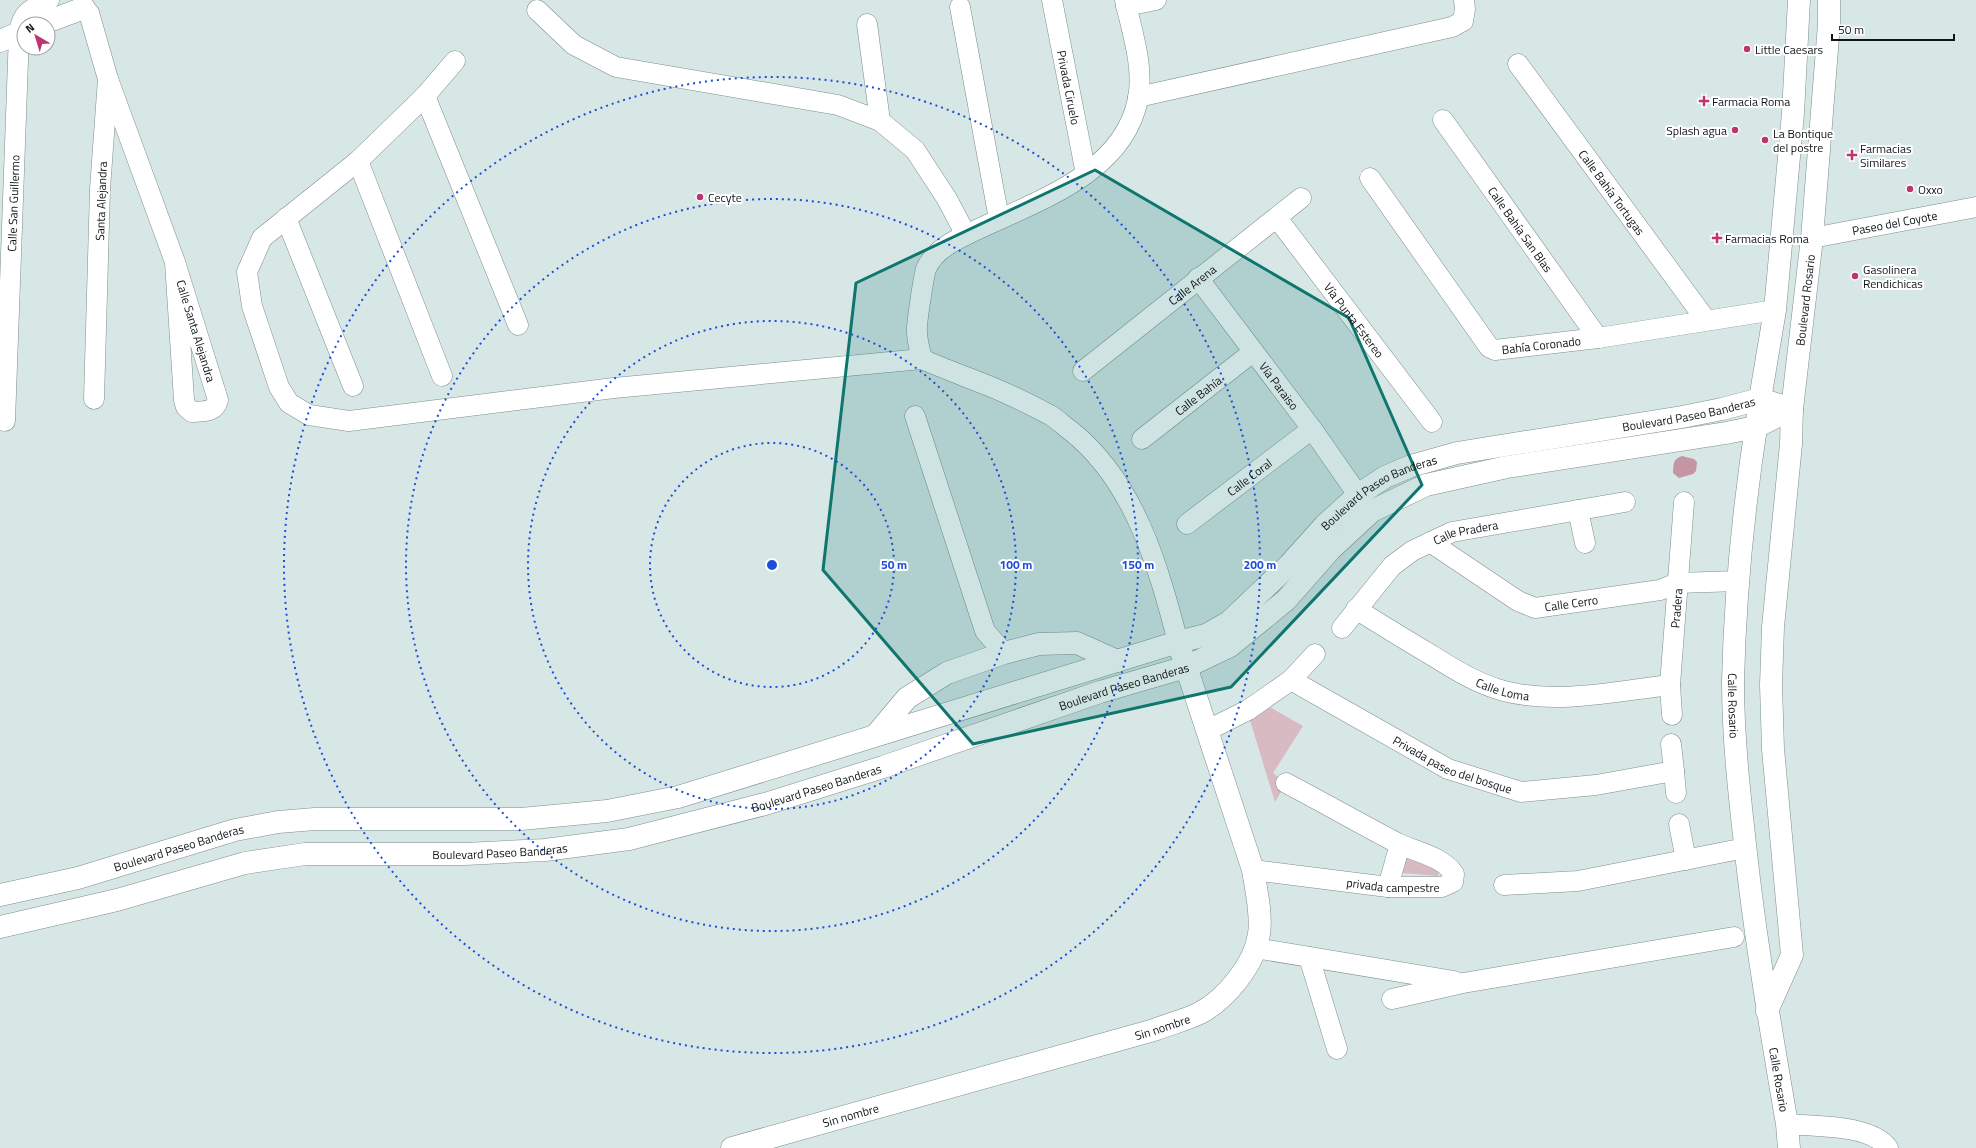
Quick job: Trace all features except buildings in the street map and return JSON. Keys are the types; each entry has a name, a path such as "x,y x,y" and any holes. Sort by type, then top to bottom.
{"main road":[{"path":"1760,399 1775,310 1793,113 1799,0"},
{"name":"Boulevard Rosario","path":"1792,409 1812,238 1829,31 1829,0"},
{"path":"56,18 84,8"},
{"name":"Boulevard Paseo Banderas","path":"0,895 78,878 235,830 278,822 315,819 521,819 607,811 678,797 1117,660 1206,635 1229,622 1289,565 1325,525 1358,495 1385,477 1411,466 1457,453 1722,410 1760,399 1792,409"},
{"name":"Calle Rosario","path":"1760,399 1738,588 1733,684 1739,791 1754,924 1767,1012 1787,1124 1789,1148"},
{"path":"1767,1012 1792,955 1773,750 1771,685 1773,627 1791,444 1792,409"},
{"name":"Boulevard Paseo Banderas","path":"0,927 117,900 245,863 305,854 465,854 545,850 630,839 765,804 883,767 1100,692 1186,666 1230,646 1286,600 1331,548 1372,511 1426,485 1507,467 1756,427 1792,409"},
{"name":"Sin nombre","path":"732,1148 1154,1030 1200,1013 1224,995 1240,978 1255,948 1260,934 1258,903 1253,870 1178,642"},
{"path":"876,735 907,698 947,673 1004,653 1039,644 1077,643 1117,660"}],"street":[{"name":"Calle San Guillermo","path":"5,421 14,35 20,21 27,12 50,0"},
{"name":"Privada Ciruelo","path":"1052,0 1086,174"},
{"path":"922,359 916,331 926,269 937,253 953,241 1056,192 1086,174 1106,158 1119,143 1128,128 1138,97 1139,73 1136,45 1126,3 1156,0"},
{"path":"1138,97 1452,28 1463,21 1466,9 1464,0"},
{"path":"960,7 1000,219"},
{"name":"Santa Alejandra","path":"84,8 89,12 108,78 100,189 94,399"},
{"path":"537,10 574,45 616,67 838,105 880,121 915,150 948,199 966,235"},
{"path":"867,24 880,121"},
{"path":"455,61 426,96 358,161 262,238 247,272 252,306 279,387 289,403 309,415 349,421 614,388 922,359 990,386 1051,415 1086,443 1119,486 1141,526 1155,562 1178,642"},
{"name":"Calle Bahía Tortugas","path":"1518,64 1706,320"},
{"path":"108,78 175,262"},
{"path":"426,96 518,325"},
{"name":"Calle Bahía San Blas","path":"1443,120 1598,338"},
{"path":"358,161 442,376"},
{"name":"Bahía Coronado","path":"1370,178 1492,349 1495,350 1598,338 1775,310"},
{"name":"Calle Arena","path":"1083,371 1198,278 1301,198"},
{"name":"Paseo del Coyote","path":"1812,238 1976,207"},
{"path":"286,218 353,386"},
{"name":"Vía Punta Estereo","path":"1277,218 1432,422"},
{"name":"Calle Santa Alejandra","path":"175,262 218,400 217,406 212,410 192,412 186,407 184,400 175,262"},
{"name":"Vía Paraiso","path":"1198,278 1312,429 1358,495"},
{"name":"Calle Bahía","path":"1142,439 1253,352"},
{"path":"915,416 985,631 1004,653"},
{"name":"Calle Coral","path":"1187,524 1312,429"},
{"name":"Calle Pradera","path":"1342,628 1392,566 1412,551 1452,532 1625,502"},
{"name":"Pradera","path":"1672,715 1670,685 1671,589 1684,502"},
{"path":"1578,510 1585,543"},
{"name":"Calle Cerro","path":"1430,542 1518,601 1535,608 1671,589 1738,588"},
{"name":"Calle Loma","path":"1356,609 1450,666 1477,681 1504,692 1540,697 1580,695 1670,685"},
{"path":"978,662 985,631"},
{"path":"1208,730 1248,710 1291,680 1315,654"},
{"name":"Privada paseo del bosque","path":"1291,680 1448,769 1521,792 1596,785 1674,771"},
{"path":"1671,744 1676,793"},
{"name":"privada campestre","path":"1253,870 1388,887 1442,888 1453,882 1454,874 1450,867 1400,844 1286,783"},
{"path":"1679,824 1686,860"},
{"path":"1388,887 1400,844"},
{"path":"1504,885 1578,881 1745,848"},
{"path":"1392,999 1463,983 1734,937"},
{"path":"1255,948 1463,983"},
{"path":"1309,957 1337,1049"},
{"path":"1787,1124 1867,1132 1882,1141 1888,1148"}],"highlighted area":[{"path":"1095,170 1349,318 1422,485 1231,687 973,744 823,570 856,283"}],"shaded area":[{"path":"1682,456 1694,459 1697,462 1696,471 1693,474 1679,478 1673,473 1674,465 1675,461"},
{"path":"1268,706 1303,726 1273,773 1286,783 1275,802 1249,717"},
{"path":"1405,855 1438,867 1438,876 1402,873"}],"place":[{"name":"Little Caesars","path":"1747,49"},
{"name":"Farmacia Roma","path":"1704,101"},
{"name":"Splash agua","path":"1735,130"},
{"name":"La Bontique del postre","path":"1765,140"},
{"name":"Farmacias Similares","path":"1852,155"},
{"name":"Oxxo","path":"1910,189"},
{"name":"Cecyte","path":"700,197"},
{"name":"Farmacias Roma","path":"1717,238"},
{"name":"Gasolinera Rendichicas","path":"1855,276"}]}
